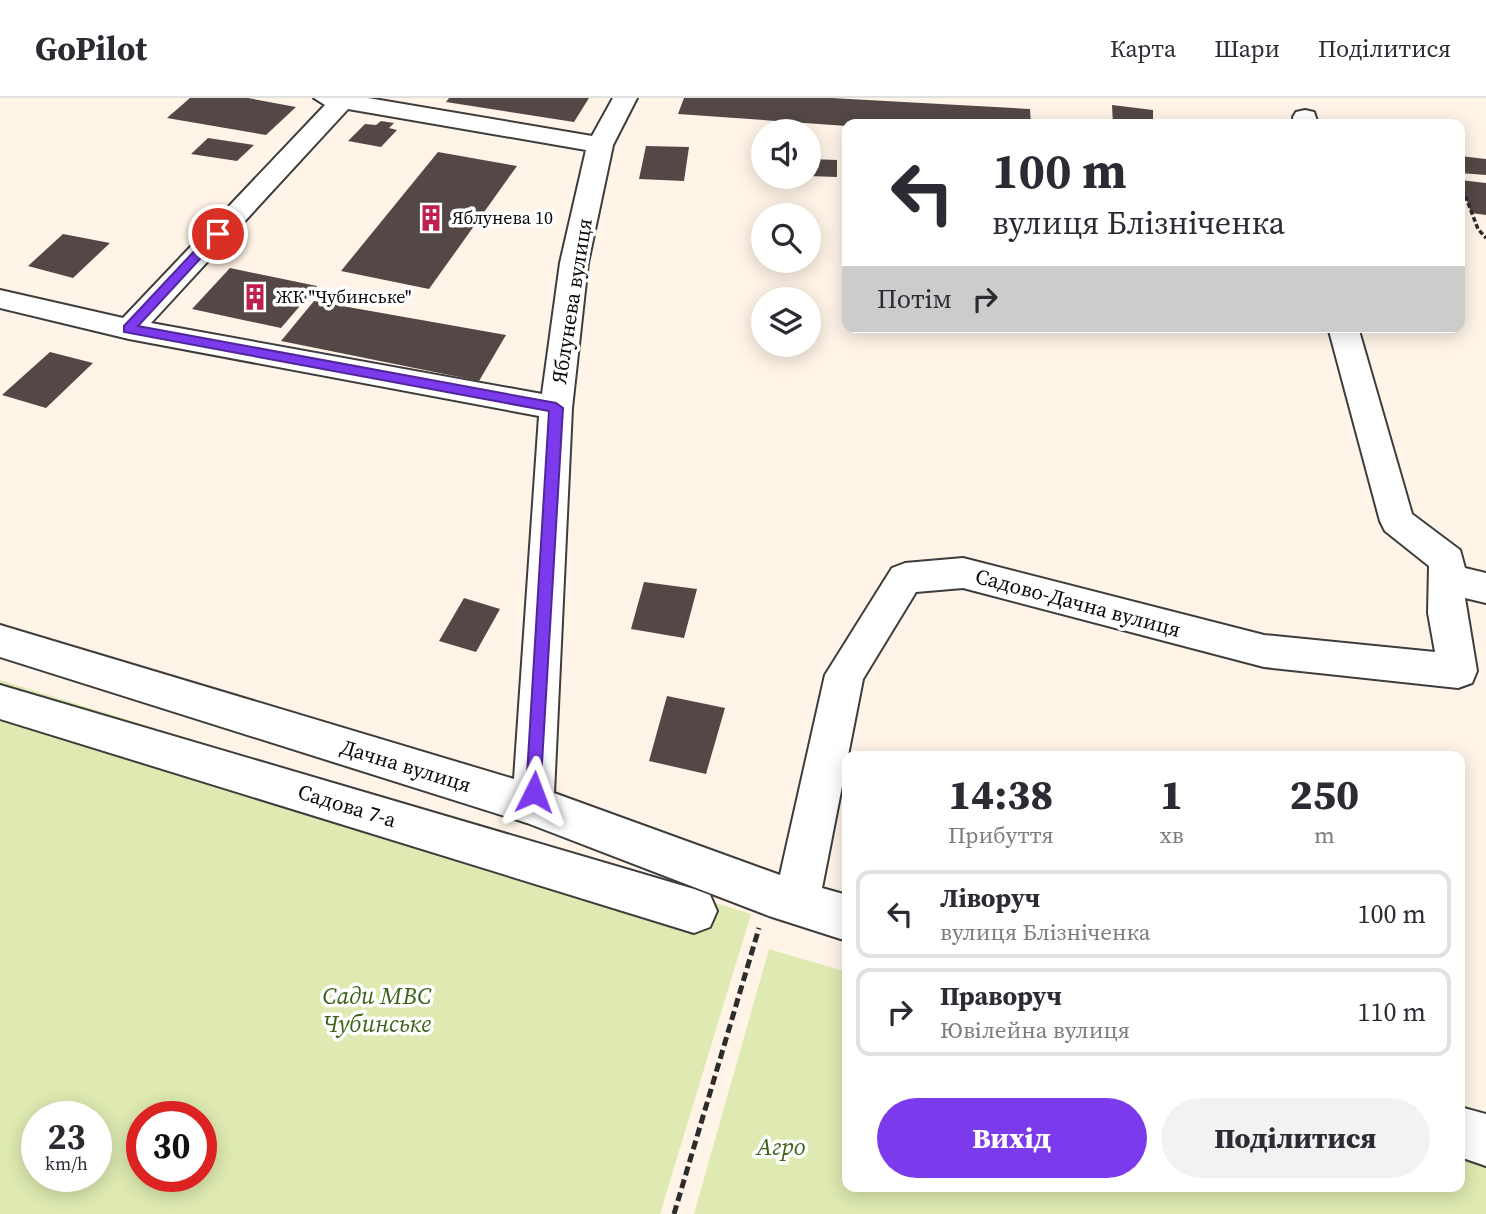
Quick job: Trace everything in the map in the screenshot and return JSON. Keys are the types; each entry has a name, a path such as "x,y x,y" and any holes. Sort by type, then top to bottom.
{"street":[{"name":"Яблунева вулиця","path":"527,803 534,792 556,408 574,263 600,145 625,98"},
{"path":"129,329 334,99 600,145"},
{"path":"0,299 129,329 556,408"},
{"name":"Садово-Дачна вулиця","path":"783,897 844,675 905,578 963,573 1264,651 1458,671 1447,612 1447,560 1397,521 1345,333"},
{"path":"1447,579 1486,588"},
{"name":"Дачна вулиця","path":"0,641 527,803 842,916"},
{"name":"Садова 7-а","path":"0,702 694,911"},
{"path":"1465,1134 1486,1140"}],"path":[{"path":"1465,195 1478,229 1486,237"},
{"path":"674,1214 783,897"}],"green space":[{"name":"Сади МВС Чубинське","path":"0,680 751,914 660,1214 0,1214"},
{"name":"Агро","path":"769,949 842,971 842,1192 1465,1192 1465,1153 1486,1159 1486,1214 694,1214"}],"building":[{"path":"190,98 248,98 296,107 266,135 167,118"},
{"path":"449,98 589,98 574,122 446,102"},
{"path":"684,98 831,98 1030,109 1031,119 842,119 842,126 821,124 821,119 751,119 678,114"},
{"path":"1112,105 1153,110 1153,119 1113,119"},
{"path":"381,121 394,123 389,128 397,130 381,147 348,141 365,124 376,125"},
{"path":"208,138 254,145 237,161 191,154"},
{"path":"646,146 689,147 684,181 639,179"},
{"name":"Яблунева 10","path":"438,152 517,166 429,289 341,271"},
{"path":"1465,157 1486,159 1486,175 1465,173"},
{"path":"821,159 837,160 837,177 821,176"},
{"path":"1465,181 1486,183 1486,215 1471,213 1465,195"},
{"path":"63,234 110,243 73,278 28,266"},
{"name":"ЖК \"Чубинське\"","path":"230,268 317,286 281,328 192,309"},
{"path":"314,301 506,335 479,381 281,341"},
{"path":"50,352 93,363 46,408 2,395"},
{"path":"644,582 697,589 684,638 631,629"},
{"path":"464,598 500,609 476,652 439,641"},
{"path":"667,696 725,708 706,774 649,761"}],"place":[{"name":"Яблунева 10","path":"431,218"},
{"name":"ЖК \"Чубинське\"","path":"255,297"}],"route":[{"path":"218,234 129,329 556,408 534,792"}]}
